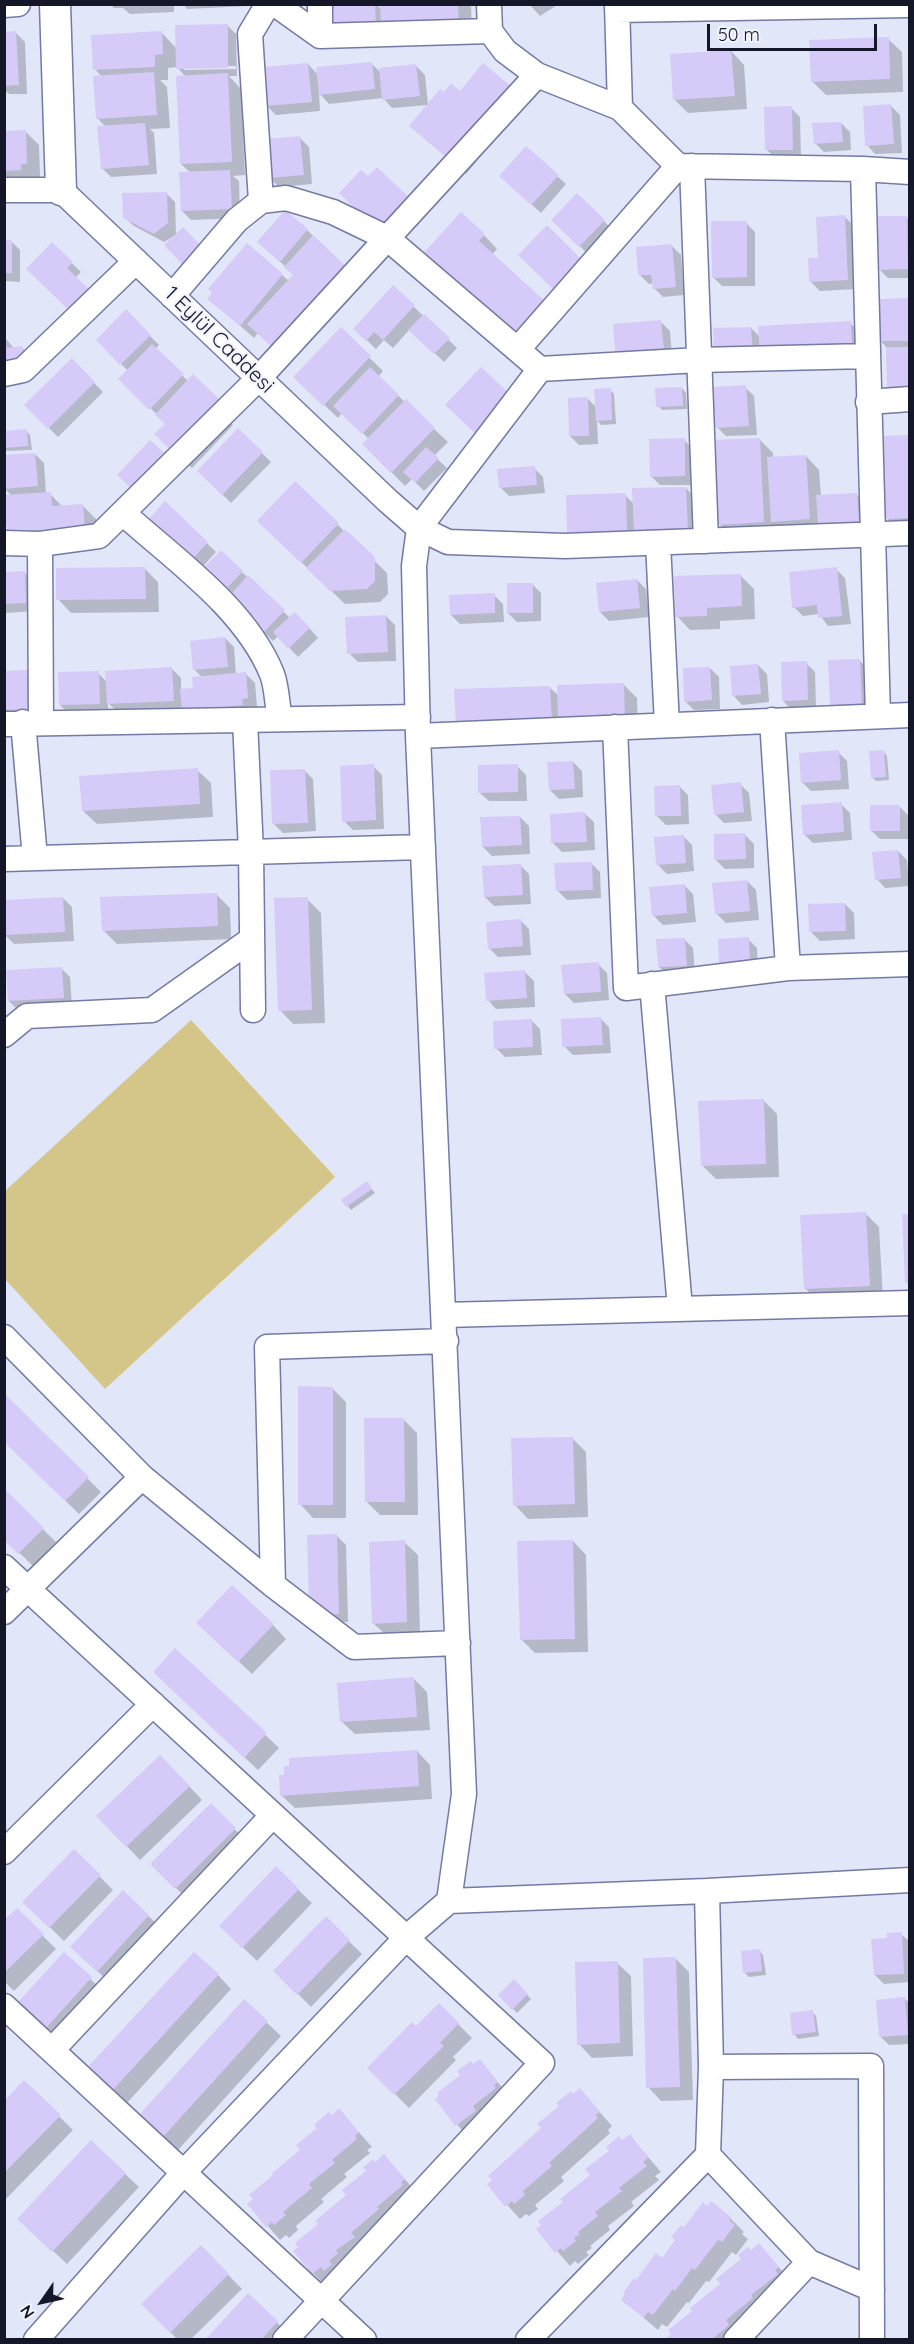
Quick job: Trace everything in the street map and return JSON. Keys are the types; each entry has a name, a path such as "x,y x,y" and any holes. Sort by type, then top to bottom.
{"street":[{"path":"4,5 18,4"},
{"path":"4,190 62,190 55,4"},
{"path":"261,201 250,34 268,4"},
{"path":"275,4 320,36 490,31"},
{"path":"320,4 320,36"},
{"path":"489,4 490,31 505,51 537,75 620,108 685,166 909,172"},
{"path":"620,108 617,7 909,5"},
{"path":"4,543 40,544 99,536 124,514 259,378 537,75"},
{"path":"518,350 685,166"},
{"path":"685,166 699,360 706,541"},
{"path":"863,169 878,716"},
{"name":"1 Eylül Caddesi","path":"62,190 388,501 419,528 448,542 565,546 909,533"},
{"path":"172,296 237,220 261,201 286,198 333,212 387,238 540,369 699,360 867,356"},
{"path":"4,374 23,370 136,261"},
{"path":"448,1901 464,1794 418,726 414,566 419,528 540,369"},
{"path":"868,402 909,399"},
{"path":"124,514 226,605 251,637 272,675 280,719"},
{"path":"658,543 667,725"},
{"path":"35,858 23,723 40,544"},
{"path":"23,723 280,719 418,726 615,727 909,715"},
{"path":"245,720 251,852 253,1010"},
{"path":"772,720 788,968"},
{"path":"615,727 626,988 788,968 909,964"},
{"path":"4,859 423,847"},
{"path":"4,1035 27,1016 152,1010 252,939"},
{"path":"652,984 680,1308"},
{"path":"444,1315 909,1303"},
{"path":"4,1337 142,1477 273,1585 354,1647 458,1643"},
{"path":"273,1585 267,1347 446,1341"},
{"path":"4,1612 142,1477"},
{"path":"4,1567 542,2063 285,2340"},
{"path":"4,1852 153,1704"},
{"path":"52,2050 273,1815"},
{"path":"36,2340 185,2171 406,1938 448,1901 909,1880"},
{"path":"528,2340 708,2155 711,2067 707,1891"},
{"path":"4,2006 185,2171 364,2340"},
{"path":"711,2067 871,2066 872,2340"},
{"path":"708,2155 809,2262 872,2289"},
{"path":"736,2340 809,2262"}],"shaded area":[{"path":"191,1020 335,1177 105,1389 5,1279 5,1191"}],"building":[{"path":"332,4 375,4 376,32 333,34"},
{"path":"380,4 458,4 459,25 381,28"},
{"path":"228,24 228,68 176,69 175,25"},
{"path":"16,31 19,85 4,86 4,32"},
{"path":"162,31 163,54 155,55 155,67 93,70 91,35"},
{"path":"889,37 890,79 811,82 809,40"},
{"path":"731,50 735,96 673,100 670,54"},
{"path":"372,62 375,89 319,95 316,67"},
{"path":"308,63 312,102 266,106 262,67"},
{"path":"483,63 513,88 452,162 409,126 440,89 444,92 451,83 460,91"},
{"path":"416,64 420,96 382,100 379,68"},
{"path":"154,72 157,115 96,119 93,76"},
{"path":"228,73 232,162 180,164 176,76"},
{"path":"891,104 894,144 865,146 863,106"},
{"path":"792,106 793,150 765,150 764,107"},
{"path":"841,122 843,142 814,144 812,123"},
{"path":"145,123 149,165 101,169 97,126"},
{"path":"26,130 27,164 21,164 21,170 4,171 4,131"},
{"path":"300,136 304,175 269,178 265,139"},
{"path":"526,146 559,175 531,205 499,176"},
{"path":"377,167 413,201 381,234 339,193 361,170 368,176"},
{"path":"230,170 232,209 181,211 179,172"},
{"path":"167,192 168,223 154,234 123,218 122,193"},
{"path":"577,193 605,220 579,247 551,220"},
{"path":"285,210 308,229 280,262 257,242"},
{"path":"461,212 485,234 479,241 545,301 509,341 418,259"},
{"path":"845,215 848,280 809,282 808,258 818,258 816,217"},
{"path":"877,216 907,216 908,269 878,270"},
{"path":"711,221 747,221 747,277 712,278"},
{"path":"547,225 583,261 554,290 518,255"},
{"path":"183,227 205,250 186,268 164,245"},
{"path":"313,235 351,271 276,351 247,324 293,275 284,267"},
{"path":"4,240 12,240 12,273 4,273"},
{"path":"52,242 73,262 67,268 92,292 72,313 26,269"},
{"path":"247,243 283,274 240,326 207,299 212,293 208,289"},
{"path":"672,244 676,287 653,289 651,275 638,275 636,247"},
{"path":"393,285 415,305 383,340 374,332 366,341 353,329"},
{"path":"910,298 910,341 879,341 878,299"},
{"path":"126,309 151,335 120,365 96,340"},
{"path":"424,314 450,338 434,354 408,330"},
{"path":"661,320 665,359 616,363 613,324"},
{"path":"851,321 852,349 760,354 758,326"},
{"path":"341,327 371,356 323,406 293,377"},
{"path":"751,327 753,355 714,356 713,328"},
{"path":"6,340 7,348 22,346 24,358 4,366"},
{"path":"152,344 184,374 149,410 118,379"},
{"path":"886,347 910,347 910,392 887,392"},
{"path":"72,358 95,382 48,429 24,405"},
{"path":"370,367 399,395 362,434 333,406"},
{"path":"481,367 511,395 475,433 445,405"},
{"path":"193,374 221,401 177,456 154,434 165,424 155,415"},
{"path":"746,385 749,426 715,428 713,387"},
{"path":"682,387 683,406 656,407 655,388"},
{"path":"611,388 612,420 596,421 594,389"},
{"path":"588,397 589,436 569,436 568,398"},
{"path":"406,399 435,428 391,473 362,444"},
{"path":"238,428 263,452 222,495 197,471"},
{"path":"27,429 28,446 4,448 4,431"},
{"path":"910,435 910,518 885,519 883,436"},
{"path":"685,438 685,476 650,477 649,439"},
{"path":"760,438 764,522 718,525 713,440"},
{"path":"150,440 169,457 136,493 117,475"},
{"path":"426,447 439,458 415,483 403,472"},
{"path":"35,453 38,486 4,489 4,455"},
{"path":"806,455 810,519 771,522 767,457"},
{"path":"535,466 537,485 499,488 497,469"},
{"path":"295,481 339,523 301,563 257,521"},
{"path":"686,487 688,530 634,532 632,488"},
{"path":"51,492 52,506 83,504 85,532 7,537 4,495"},
{"path":"626,493 627,532 567,534 566,495"},
{"path":"857,493 859,522 818,525 816,495"},
{"path":"165,501 208,542 189,563 146,522"},
{"path":"345,529 375,557 375,581 367,589 330,591 306,568"},
{"path":"221,550 243,571 227,588 204,567"},
{"path":"145,567 146,599 56,600 56,568"},
{"path":"837,567 842,616 818,618 817,605 792,608 789,572"},
{"path":"25,571 26,603 4,604 4,572"},
{"path":"741,574 742,606 707,608 707,616 675,617 674,576"},
{"path":"248,575 285,610 263,633 227,599"},
{"path":"637,579 640,608 599,612 596,583"},
{"path":"507,583 533,583 533,613 507,613"},
{"path":"495,593 495,613 450,615 449,595"},
{"path":"295,612 310,628 288,649 273,632"},
{"path":"386,615 388,652 347,654 345,617"},
{"path":"225,637 228,667 193,670 190,641"},
{"path":"860,659 862,706 830,706 828,660"},
{"path":"807,661 808,700 782,701 781,662"},
{"path":"758,664 761,694 732,696 730,666"},
{"path":"172,667 174,701 107,704 105,671"},
{"path":"710,667 712,700 684,702 683,668"},
{"path":"27,670 28,709 5,710 5,671"},
{"path":"99,671 100,704 59,705 58,672"},
{"path":"246,672 248,698 242,699 243,705 182,711 180,689 193,688 192,677"},
{"path":"624,683 625,720 558,722 557,685"},
{"path":"550,686 552,723 456,727 454,689"},
{"path":"839,750 841,780 801,783 799,753"},
{"path":"884,750 886,777 871,778 869,751"},
{"path":"573,761 575,789 549,790 547,762"},
{"path":"374,764 376,820 342,822 340,766"},
{"path":"518,764 518,792 478,793 478,765"},
{"path":"198,768 200,804 82,811 79,776"},
{"path":"305,769 308,823 272,824 270,770"},
{"path":"741,782 744,812 714,815 711,785"},
{"path":"680,785 681,816 655,816 654,786"},
{"path":"842,802 844,832 803,835 801,805"},
{"path":"870,805 900,805 900,831 870,831"},
{"path":"585,812 587,842 551,843 550,814"},
{"path":"520,816 522,845 482,847 480,817"},
{"path":"745,833 746,859 714,860 714,834"},
{"path":"684,835 686,863 656,865 654,837"},
{"path":"898,850 901,878 875,880 872,852"},
{"path":"592,862 593,890 556,891 554,863"},
{"path":"521,864 523,895 484,897 482,866"},
{"path":"747,880 750,911 715,914 712,883"},
{"path":"685,884 687,913 652,916 649,887"},
{"path":"217,893 218,926 102,931 100,897"},
{"path":"63,897 65,932 4,935 4,900"},
{"path":"308,897 312,1010 278,1011 274,898"},
{"path":"845,903 846,931 809,932 808,904"},
{"path":"521,919 523,946 488,949 486,922"},
{"path":"749,937 750,964 719,965 718,939"},
{"path":"685,938 687,966 658,967 656,939"},
{"path":"599,962 601,992 564,994 561,965"},
{"path":"62,967 64,998 8,1001 6,970"},
{"path":"525,970 527,998 486,1001 484,973"},
{"path":"601,1017 603,1045 562,1047 561,1019"},
{"path":"532,1019 533,1047 494,1049 493,1021"},
{"path":"764,1099 766,1164 701,1166 698,1101"},
{"path":"367,1181 372,1189 346,1207 341,1200"},
{"path":"866,1212 870,1286 804,1289 800,1215"},
{"path":"902,1214 910,1214 910,1283 905,1283"},
{"path":"298,1386 333,1387 333,1505 298,1505"},
{"path":"6,1395 89,1477 65,1501 4,1442"},
{"path":"364,1418 404,1418 405,1502 365,1502"},
{"path":"573,1437 575,1504 513,1506 511,1438"},
{"path":"4,1488 44,1528 18,1554 4,1540"},
{"path":"337,1534 339,1614 321,1614 315,1608 315,1600 309,1601 307,1535"},
{"path":"405,1540 407,1622 372,1624 369,1542"},
{"path":"573,1540 575,1639 520,1640 517,1541"},
{"path":"232,1585 274,1624 238,1662 196,1623"},
{"path":"175,1648 267,1733 244,1758 153,1672"},
{"path":"414,1677 417,1717 340,1722 337,1683"},
{"path":"417,1750 419,1786 280,1796 279,1775 284,1775 284,1766 289,1766 289,1758"},
{"path":"160,1755 190,1786 126,1847 96,1816"},
{"path":"211,1803 236,1828 175,1889 150,1864"},
{"path":"74,1849 101,1875 49,1928 22,1902"},
{"path":"276,1866 299,1889 242,1948 219,1926"},
{"path":"123,1890 149,1915 97,1972 70,1947"},
{"path":"17,1908 44,1934 4,1973 4,1920"},
{"path":"326,1916 350,1940 297,1995 273,1971"},
{"path":"902,1932 904,1974 874,1975 871,1939 887,1938 887,1933"},
{"path":"760,1949 762,1971 743,1973 741,1951"},
{"path":"64,1952 92,1977 46,2028 18,2002"},
{"path":"194,1952 219,1974 112,2091 87,2068"},
{"path":"676,1957 680,2087 646,2088 643,1958"},
{"path":"618,1961 620,2043 577,2045 575,1962"},
{"path":"514,1979 528,1994 512,2010 498,1995"},
{"path":"905,1997 908,2035 879,2037 876,2000"},
{"path":"244,1999 268,2021 163,2137 139,2115"},
{"path":"439,2003 459,2023 440,2043 444,2046 394,2095 367,2068 412,2022 416,2026"},
{"path":"813,2010 816,2032 792,2035 790,2013"},
{"path":"480,2059 498,2082 494,2085 496,2088 473,2106 476,2111 455,2126 435,2099 439,2095 437,2093 460,2075 457,2071 471,2061 473,2064"},
{"path":"24,2080 61,2115 4,2173 4,2101"},
{"path":"580,2088 600,2112 595,2115 598,2118 549,2163 552,2166 523,2191 525,2195 514,2204 512,2201 505,2207 487,2184 492,2180 488,2176 541,2128 537,2124 559,2106 556,2103 571,2091 573,2094"},
{"path":"339,2108 359,2132 355,2136 357,2139 332,2160 335,2163 309,2184 312,2188 283,2212 286,2215 274,2225 272,2222 266,2227 247,2204 253,2199 249,2195 300,2150 296,2145 317,2128 314,2125 329,2112 332,2115"},
{"path":"630,2134 648,2158 643,2162 647,2166 619,2188 622,2191 595,2212 598,2216 578,2232 580,2234 574,2238 576,2241 563,2251 561,2248 555,2253 536,2229 541,2225 538,2221 563,2202 560,2199 590,2175 585,2169 609,2151 606,2147 619,2136 622,2140"},
{"path":"91,2140 126,2173 52,2252 17,2219"},
{"path":"384,2154 405,2179 401,2182 403,2185 351,2233 355,2237 336,2250 338,2253 329,2261 332,2264 324,2271 321,2267 312,2274 293,2251 298,2247 295,2243 318,2224 315,2221 346,2195 342,2190 366,2171 363,2167 373,2159 375,2162"},
{"path":"711,2201 731,2217 729,2220 735,2225 722,2242 718,2240 695,2270 692,2268 653,2315 648,2312 644,2318 621,2300 625,2294 623,2293 656,2253 662,2258 675,2240 671,2237 681,2225 684,2227 703,2202 707,2206"},
{"path":"759,2243 779,2267 775,2270 778,2274 751,2295 753,2298 726,2320 729,2325 711,2340 665,2340 671,2334 668,2330 692,2311 690,2308 720,2284 716,2279 741,2259 738,2255 748,2247 751,2250"},
{"path":"201,2245 229,2274 170,2333 141,2304"},
{"path":"248,2293 278,2321 261,2340 205,2340"}]}
